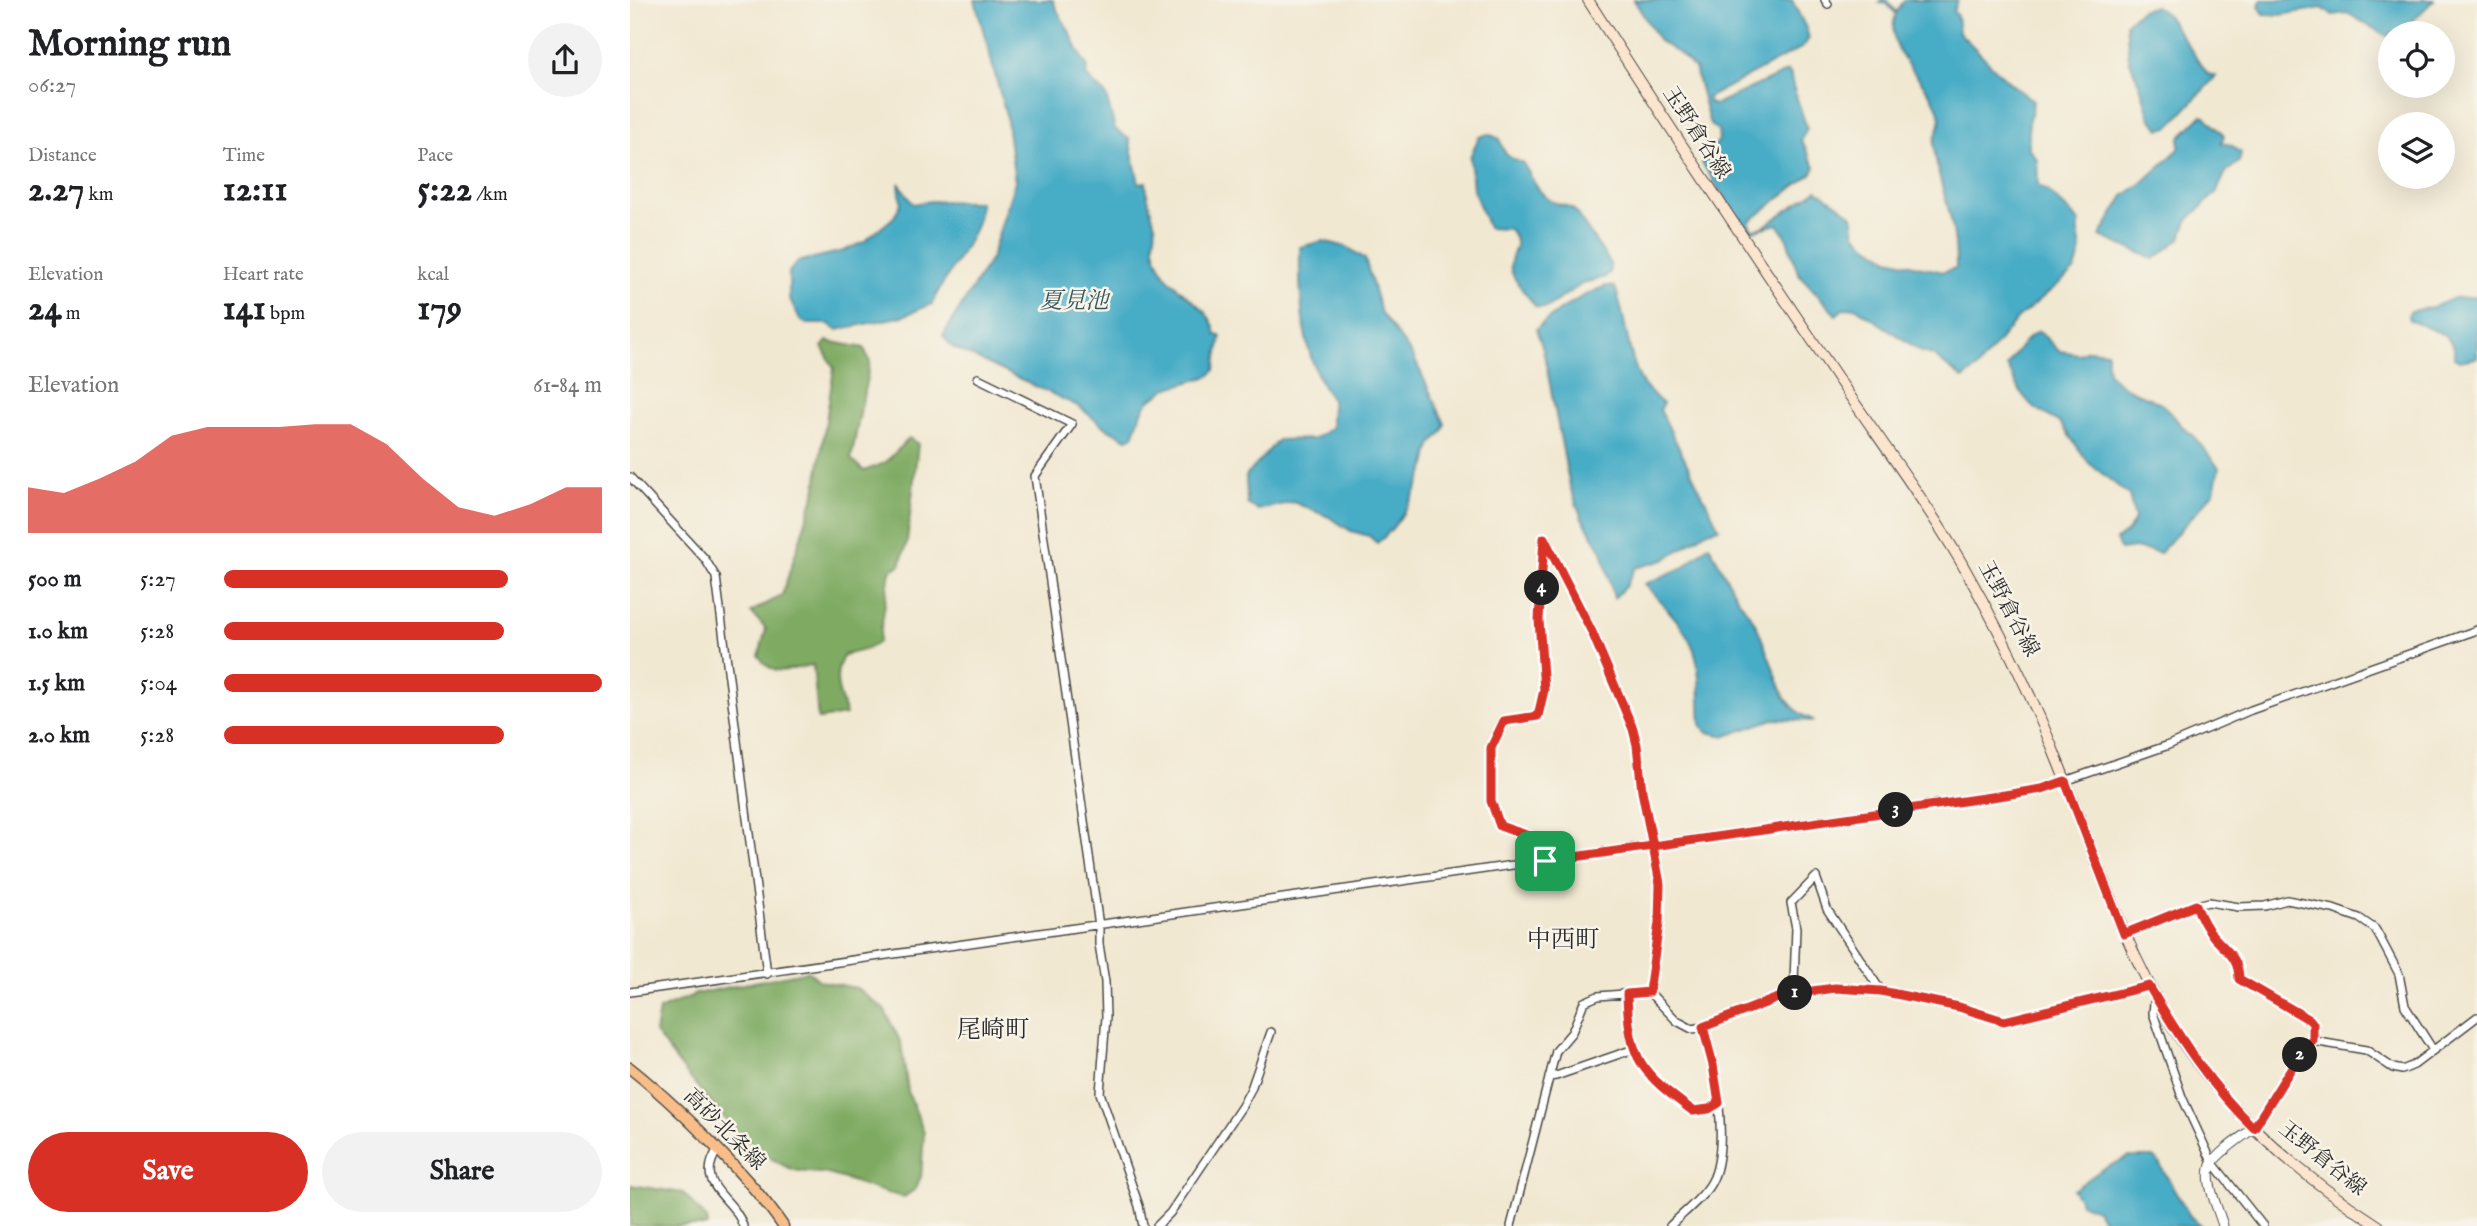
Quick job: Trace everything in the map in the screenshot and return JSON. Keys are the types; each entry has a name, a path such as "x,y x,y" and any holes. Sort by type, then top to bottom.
{"main road":[{"name":"玉野倉谷線","path":"1588,0 1714,196 1958,558 2022,676 2124,934 2157,1000 2199,1065 2237,1112 2303,1174 2379,1226"},
{"name":"高砂北条線","path":"630,1068 718,1149 783,1226"}],"street":[{"path":"978,378 1072,424 1035,476 1105,982 1106,1017 1100,1093 1139,1206 1143,1226"},
{"path":"630,477 705,559 716,577 767,974"},
{"path":"1545,861 1544,849 1536,839 1500,826 1491,801 1491,748 1504,721 1538,716 1541,703 1544,673 1539,620 1544,538 1592,632 1633,729 1637,745 1642,791 1660,884 1659,923 1649,992"},
{"path":"630,992 2042,789 2166,746 2283,698 2477,630"},
{"path":"1797,993 1794,981 1796,928 1791,903 1816,877 1827,909 1881,991"},
{"path":"2124,934 2209,902 2239,907 2265,906 2287,900 2333,909 2359,918 2375,929 2379,936 2399,974 2405,1006 2433,1050"},
{"path":"2196,905 2211,934 2238,962 2239,979 2313,1024 2313,1041 2302,1051 2254,1128 2212,1162 2209,1172 2211,1186 2223,1226"},
{"path":"1649,992 1677,1021 1692,1029 1778,998 1835,988 1881,991 1959,1007 2004,1021 2149,986"},
{"path":"1511,1226 1556,1051 1572,1031 1584,1002 1598,996 1649,992"},
{"path":"1627,994 1628,1021 1634,1049 1651,1079 1693,1111 1709,1109 1719,1103"},
{"path":"2157,1000 2153,1013 2182,1097 2212,1162 2263,1226"},
{"path":"2313,1041 2366,1050 2393,1068 2402,1070 2414,1065 2477,1017"},
{"path":"1670,1226 1705,1192 1716,1172 1719,1103 1703,1027"},
{"path":"1157,1226 1170,1213 1242,1106 1251,1089 1271,1032"},
{"path":"1549,1077 1634,1049"},
{"path":"718,1149 710,1160 709,1171 713,1184 736,1212 743,1226"}],"green space":[{"path":"827,341 864,348 870,362 851,459 864,471 885,463 909,438 918,444 907,542 900,565 890,571 879,642 867,649 844,655 840,663 837,678 846,715 818,719 813,665 783,671 770,668 759,656 766,629 751,612 782,595 815,493 834,368 822,347"},
{"path":"808,971 820,981 856,988 884,1009 901,1043 908,1091 924,1133 921,1177 914,1190 904,1197 827,1174 795,1170 775,1161 718,1111 655,1033 659,1010 696,994"},
{"path":"630,1185 683,1193 707,1219 708,1226 630,1226"}],"water":[{"name":"夏見池","path":"975,0 1053,0 1088,67 1086,76 1106,95 1115,129 1129,139 1139,183 1146,182 1155,228 1154,247 1164,273 1202,309 1209,317 1216,335 1221,336 1215,370 1209,376 1165,389 1151,399 1142,411 1133,436 1127,439 1103,426 1078,406 952,347 943,336 991,258 1015,181 1006,115"},
{"path":"1634,0 1792,0 1809,38 1803,47 1707,98 1709,103 1714,105 1788,71 1791,75 1807,128 1801,140 1815,167 1812,173 1750,221 1750,227 1754,230 1763,227 1817,190 1847,211 1852,216 1855,234 1889,259 1943,272 1956,268 1956,262 1952,226 1938,173 1934,145 1940,115 1932,97 1900,53 1893,28 1896,14 1887,4 1879,3 1886,0 1897,12 1904,0 1958,0 1953,11 1957,16 1959,33 2004,77 2033,100 2029,118 2029,149 2037,159 2038,185 2048,191 2080,222 2078,231 2081,251 2075,270 2017,319 1978,367 1963,379 1933,355 1922,352 1855,307 1843,309 1836,315 1798,273 1786,236 1778,224 1752,231 1743,226 1702,163 1719,140 1718,130 1710,125 1695,69 1680,54 1659,41"},
{"path":"2261,0 2434,0 2412,21 2378,21 2378,31 2347,13 2332,15 2322,8 2279,15 2264,14 2259,6"},
{"path":"2155,6 2166,14 2208,74 2216,76 2169,127 2160,129 2150,118 2129,59 2126,23 2141,10"},
{"path":"2202,115 2224,136 2221,143 2231,145 2241,153 2239,162 2226,172 2216,193 2187,221 2181,238 2154,259 2100,236 2124,196 2179,149 2180,137"},
{"path":"1488,134 1500,139 1507,155 1523,163 1545,197 1575,211 1610,263 1610,273 1582,284 1546,308 1536,307 1511,270 1511,258 1516,246 1514,236 1509,229 1488,228 1473,189 1470,157 1479,137"},
{"path":"899,183 913,204 931,201 980,202 979,214 969,240 932,304 903,316 837,330 829,324 807,324 800,320 789,297 789,272 797,262 843,251 864,242 894,217 901,203"},
{"path":"1323,241 1347,247 1365,259 1381,313 1413,356 1445,424 1443,432 1431,446 1422,477 1412,498 1392,529 1377,543 1369,536 1351,531 1329,517 1293,502 1258,510 1247,504 1246,476 1278,440 1314,439 1331,428 1332,400 1314,365 1308,346 1300,286 1300,247"},
{"path":"1606,286 1615,287 1638,374 1645,387 1663,404 1660,410 1719,528 1708,531 1664,560 1635,568 1626,586 1614,598 1602,551 1582,518 1570,487 1543,349 1536,329 1569,304"},
{"path":"2477,297 2477,358 2459,361 2454,358 2454,347 2445,335 2409,320 2411,311 2434,307 2454,298"},
{"path":"2039,331 2059,351 2079,354 2088,350 2107,352 2107,368 2113,379 2165,407 2183,428 2192,434 2219,468 2214,492 2160,553 2134,548 2120,550 2116,540 2129,530 2135,519 2129,495 2089,463 2060,423 2033,407 2021,393 2007,366 2025,342"},
{"path":"1709,545 1736,596 1756,624 1785,698 1800,714 1815,721 1773,719 1726,736 1706,732 1701,724 1699,673 1693,647 1682,627 1645,584 1684,567"},
{"path":"2129,1157 2153,1157 2157,1160 2190,1216 2201,1226 2109,1226 2096,1210 2082,1204 2073,1190 2101,1170"}],"district":[{"name":"中西町","path":"1563,940"},
{"name":"尾崎町","path":"993,1030"}],"route":[{"path":"1545,861 1544,849 1536,839 1500,826 1491,801 1491,748 1504,721 1538,716 1544,690 1539,620 1544,538 1592,632 1633,729 1653,846 2005,795 2042,789 2065,781 2124,934 2196,905 2211,934 2238,962 2239,979 2310,1020 2313,1024 2313,1041 2302,1051 2254,1128 2237,1112 2199,1065 2149,986 2113,997 2004,1021 1959,1007 1881,991 1835,988 1815,990 1778,998 1703,1027 1719,1103 1709,1109 1693,1111 1651,1079 1644,1070 1634,1049 1628,1021 1627,994 1649,992 1659,923 1660,884 1653,846 1545,861"}]}
